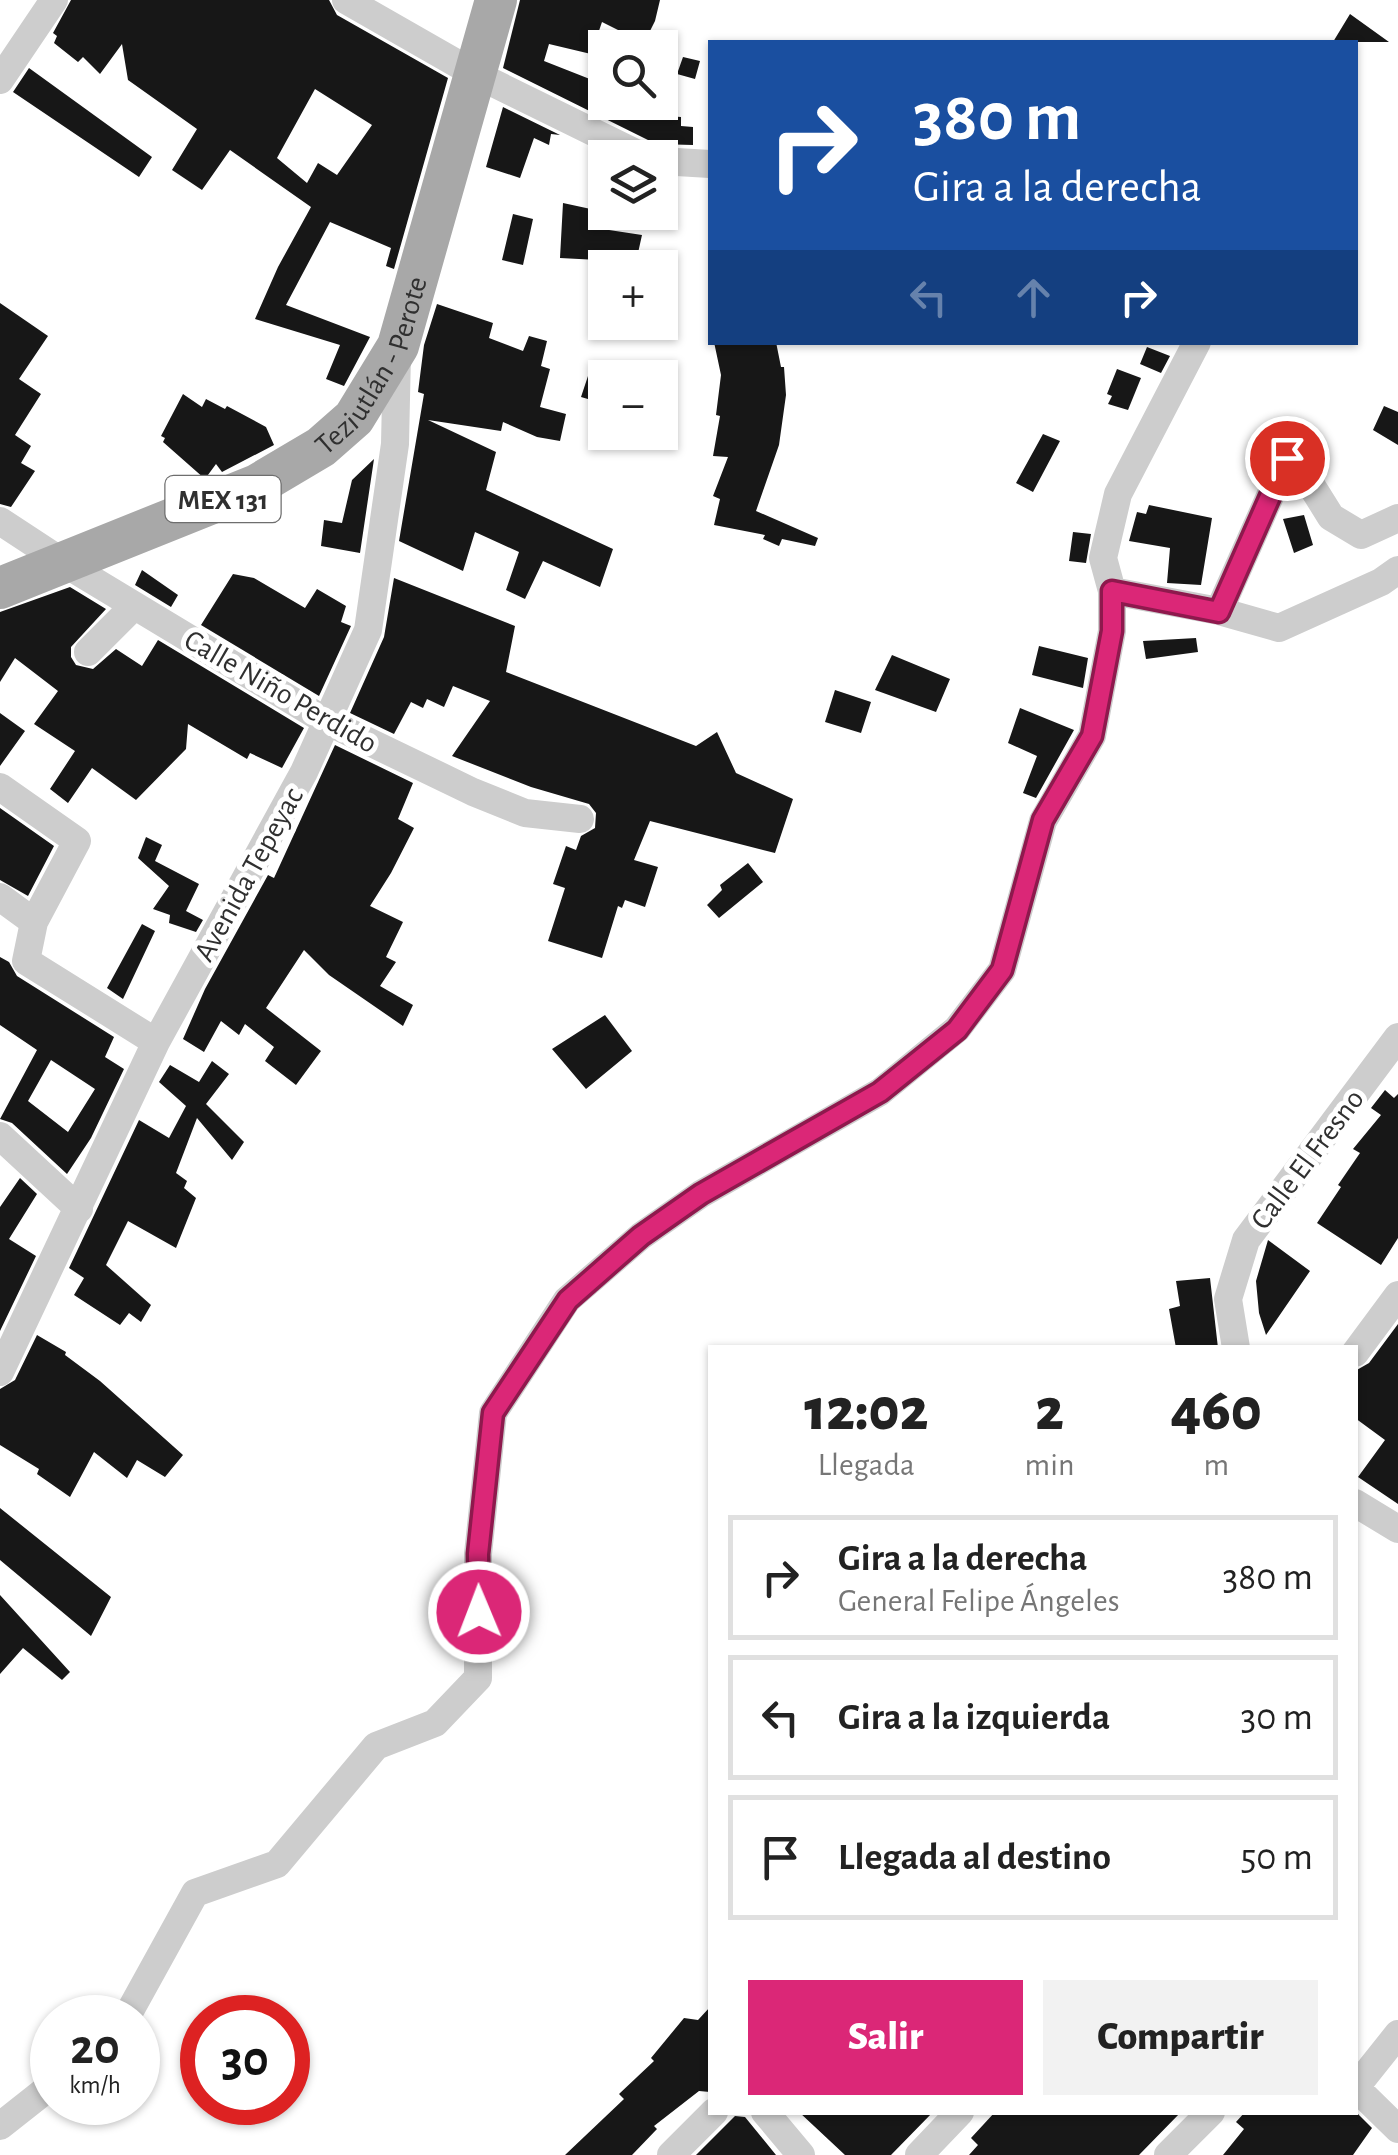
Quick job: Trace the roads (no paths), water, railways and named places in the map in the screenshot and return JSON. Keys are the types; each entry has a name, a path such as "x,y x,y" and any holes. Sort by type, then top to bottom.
{"main road":[{"name":"Teziutlán - Perote","path":"0,588 257,485 321,447 354,418 398,346 496,0"}],"street":[{"path":"0,80 54,0"},
{"path":"346,0 477,74 610,140"},
{"path":"678,162 708,164"},
{"path":"139,1995 195,1893 278,1864 376,1746 434,1723 478,1678 478,1554 493,1413 568,1300 641,1236 701,1194 880,1092 957,1030 1002,970 1043,820 1092,736 1112,631 1112,591 1103,558 1118,494 1195,345"},
{"name":"Avenida Tepeyac","path":"0,1372 156,1042 304,772 368,630 394,444 398,346"},
{"path":"1219,612 1287,458 1296,461 1331,518 1361,535 1398,518"},
{"name":"Calle Niño Perdido","path":"0,521 326,721 524,813 580,818"},
{"path":"1112,591 1279,628 1381,582 1398,570"},
{"path":"88,652 134,606"},
{"path":"0,787 78,840 34,922 26,961 156,1042"},
{"path":"0,897 34,922"},
{"name":"Calle El Fresno","path":"1236,1345 1228,1299 1246,1240 1398,1037"},
{"path":"0,1136 79,1209"},
{"path":"1358,1349 1398,1295"},
{"path":"1358,1505 1398,1529"},
{"path":"1358,2084 1398,2034"},
{"path":"1358,2091 1398,2129"},
{"path":"0,2126 30,2102"},
{"path":"671,2155 711,2115"},
{"path":"767,2115 801,2155"},
{"path":"919,2155 957,2115"},
{"path":"1168,2155 1208,2115"}]}
